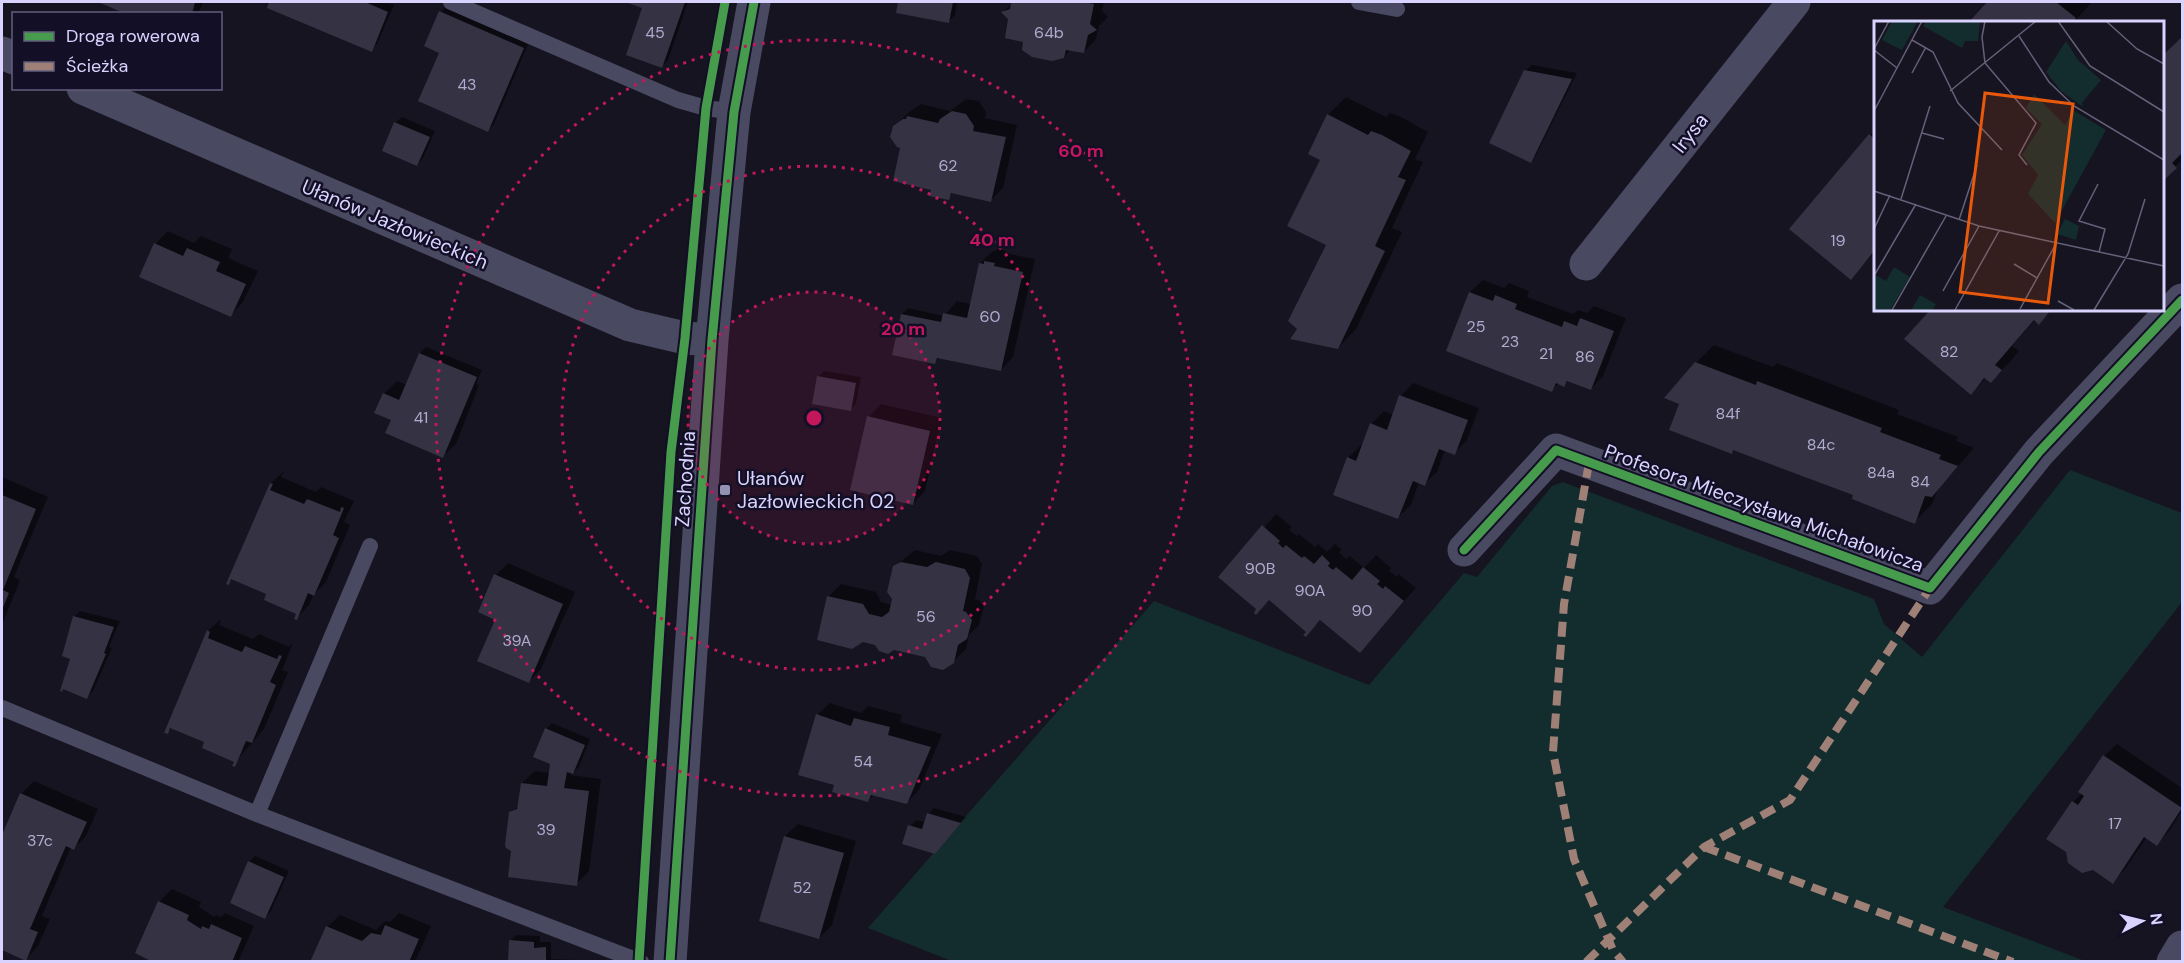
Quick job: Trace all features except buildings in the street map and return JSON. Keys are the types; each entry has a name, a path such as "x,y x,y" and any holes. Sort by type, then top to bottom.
{"street":[{"name":"Zachodnia","path":"670,962 712,340 734,112 754,2"},
{"name":"Irysa","path":"1586,264 1794,2"},
{"name":"Ułanów Jazłowieckich","path":"88,90 630,325 685,338 712,340"},
{"name":"Profesora Mieczysława Michałowicza","path":"1464,550 1556,450 1930,588 2039,452 2182,300"},
{"path":"2173,962 2182,947"}],"lane":[{"path":"451,2 678,100 706,108 734,112"},
{"path":"1359,2 1397,9"},
{"path":"257,814 370,546"},
{"path":"2,708 257,814 642,962"}],"green space":[{"path":"2070,470 2182,513 2182,602 1943,907 2085,961 954,962 868,928 1154,601 1369,685 1464,573 1477,577 1552,486 1563,482 1874,599 1884,624 1922,657"}],"marked path":[{"path":"1589,463 1564,604 1553,752 1574,859 1613,950 1623,962"},
{"path":"1586,962 1704,847 1790,800 1930,588"},
{"path":"1704,847 2013,962"}],"cycle path":[{"path":"639,962 671,452 685,338 706,108 725,2"},
{"path":"670,962 712,340 734,112 754,2"},
{"path":"1464,550 1556,450 1930,588 2039,452 2182,300"}],"place":[{"name":"Ułanów Jazłowieckich 02","path":"725,490"}]}
